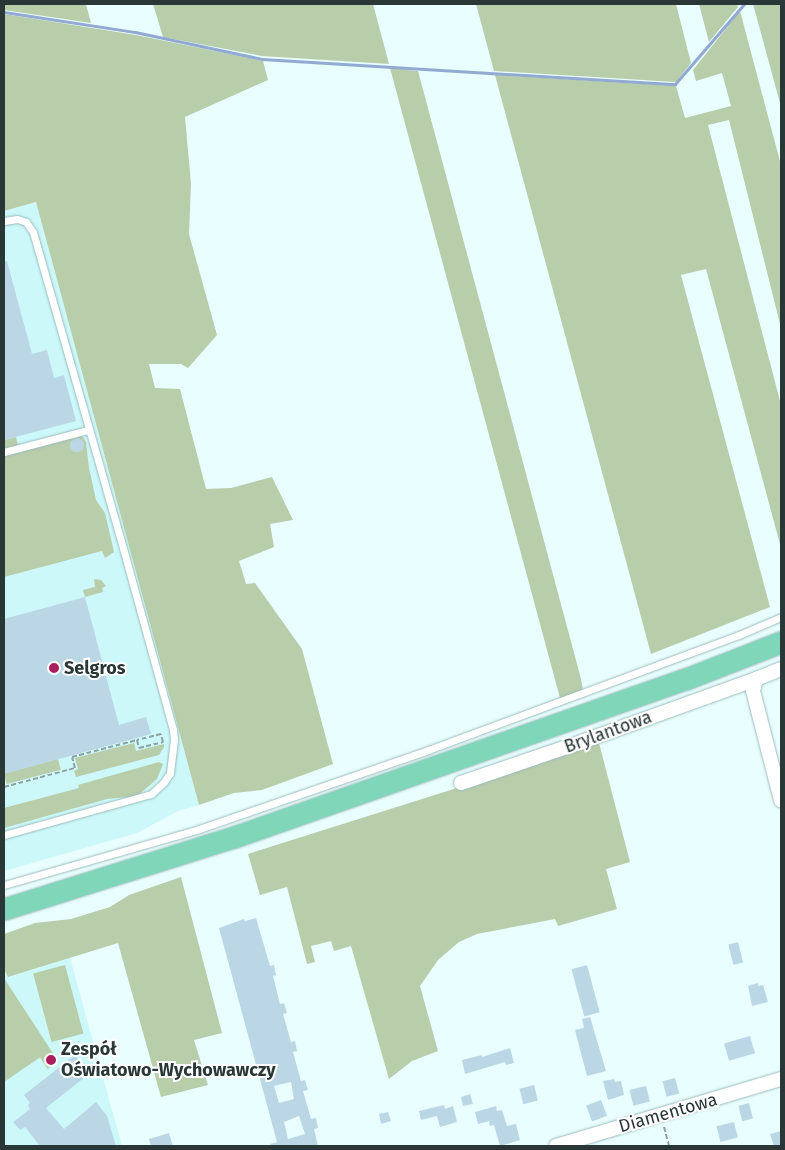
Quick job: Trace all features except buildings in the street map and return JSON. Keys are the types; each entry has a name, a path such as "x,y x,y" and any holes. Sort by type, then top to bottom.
{"main road":[{"path":"4,909 234,837 686,679 781,642"}],"street":[{"name":"Brylantowa","path":"460,782 587,740 781,669"},
{"path":"756,679 753,691 756,709 781,800"},
{"name":"Diamentowa","path":"556,1146 781,1079"}],"lane":[{"path":"4,221 17,219 26,222 33,232 173,730 170,773 164,782 151,794 4,835"},
{"path":"4,452 88,430"},
{"path":"4,885 208,826 428,750 739,635 781,617"}],"path":[{"path":"4,787 75,768 72,757 136,740 161,734 163,742 139,748 136,740"},
{"path":"660,1115 669,1146"}],"shaded area":[{"path":"36,202 199,805 178,811 137,833 4,871 4,211"},
{"name":"Zespół Oświatowo-Wychowawczy","path":"70,958 122,1146 7,1146 4,1142 4,969 9,977"}],"green space":[{"path":"4,4 86,4 91,23 4,10"},
{"path":"153,4 373,4 389,64 262,56 163,37"},
{"path":"476,4 676,4 691,63 676,82 494,71"},
{"path":"699,4 737,4 738,7 709,42"},
{"path":"753,4 781,4 781,106 780,103"},
{"path":"740,11 781,165 781,328 729,120 708,125 781,405 781,548 706,269 681,275 770,607 651,654 495,75 676,86 685,118 731,106 722,73 696,81 693,70"},
{"path":"4,14 136,35 263,61 268,80 185,117 191,184 189,234 217,335 188,368 181,364 149,364 155,388 180,389 206,489 231,488 272,477 293,520 270,524 274,547 239,561 246,584 255,583 302,649 333,764 262,790 234,793 199,805 36,202 4,211"},
{"path":"390,68 418,71 581,679 583,690 560,698"},
{"path":"76,436 83,437 86,442 96,500 105,513 114,552 105,558 102,551 4,577 4,456","holes":["75,439 83,443 82,450 77,452 73,451 70,446 71,442"]},
{"path":"16,437 18,445 4,449 4,440"},
{"path":"94,579 101,580 106,586 102,588 103,592 85,597 83,590 95,587"},
{"path":"134,743 136,751 164,744 164,747 159,755 76,777 74,771 78,769 75,758"},
{"path":"599,743 630,862 606,869 617,909 558,926 555,919 477,934 459,942 438,960 420,986 438,1051 412,1061 389,1079 351,946 334,951 331,941 311,946 315,962 307,964 287,887 260,895 248,854"},
{"path":"58,759 61,770 7,784 4,773"},
{"path":"159,762 163,764 157,779 137,796 107,799 4,828 4,808 79,788 78,785"},
{"path":"181,877 222,1033 194,1040 208,1085 161,1097 118,943 8,977 4,969 4,934 35,923 71,919 110,907 129,895"},
{"path":"65,965 83,1034 52,1042 33,974"},
{"path":"4,978 58,1062 48,1069 4,1002"},
{"path":"4,999 42,1056 4,1082"}],"waterway":[{"path":"4,12 135,32 262,59 675,84 744,4"}],"place":[{"name":"Selgros","path":"54,668"},
{"name":"Zespół Oświatowo-Wychowawczy","path":"51,1060"}]}
